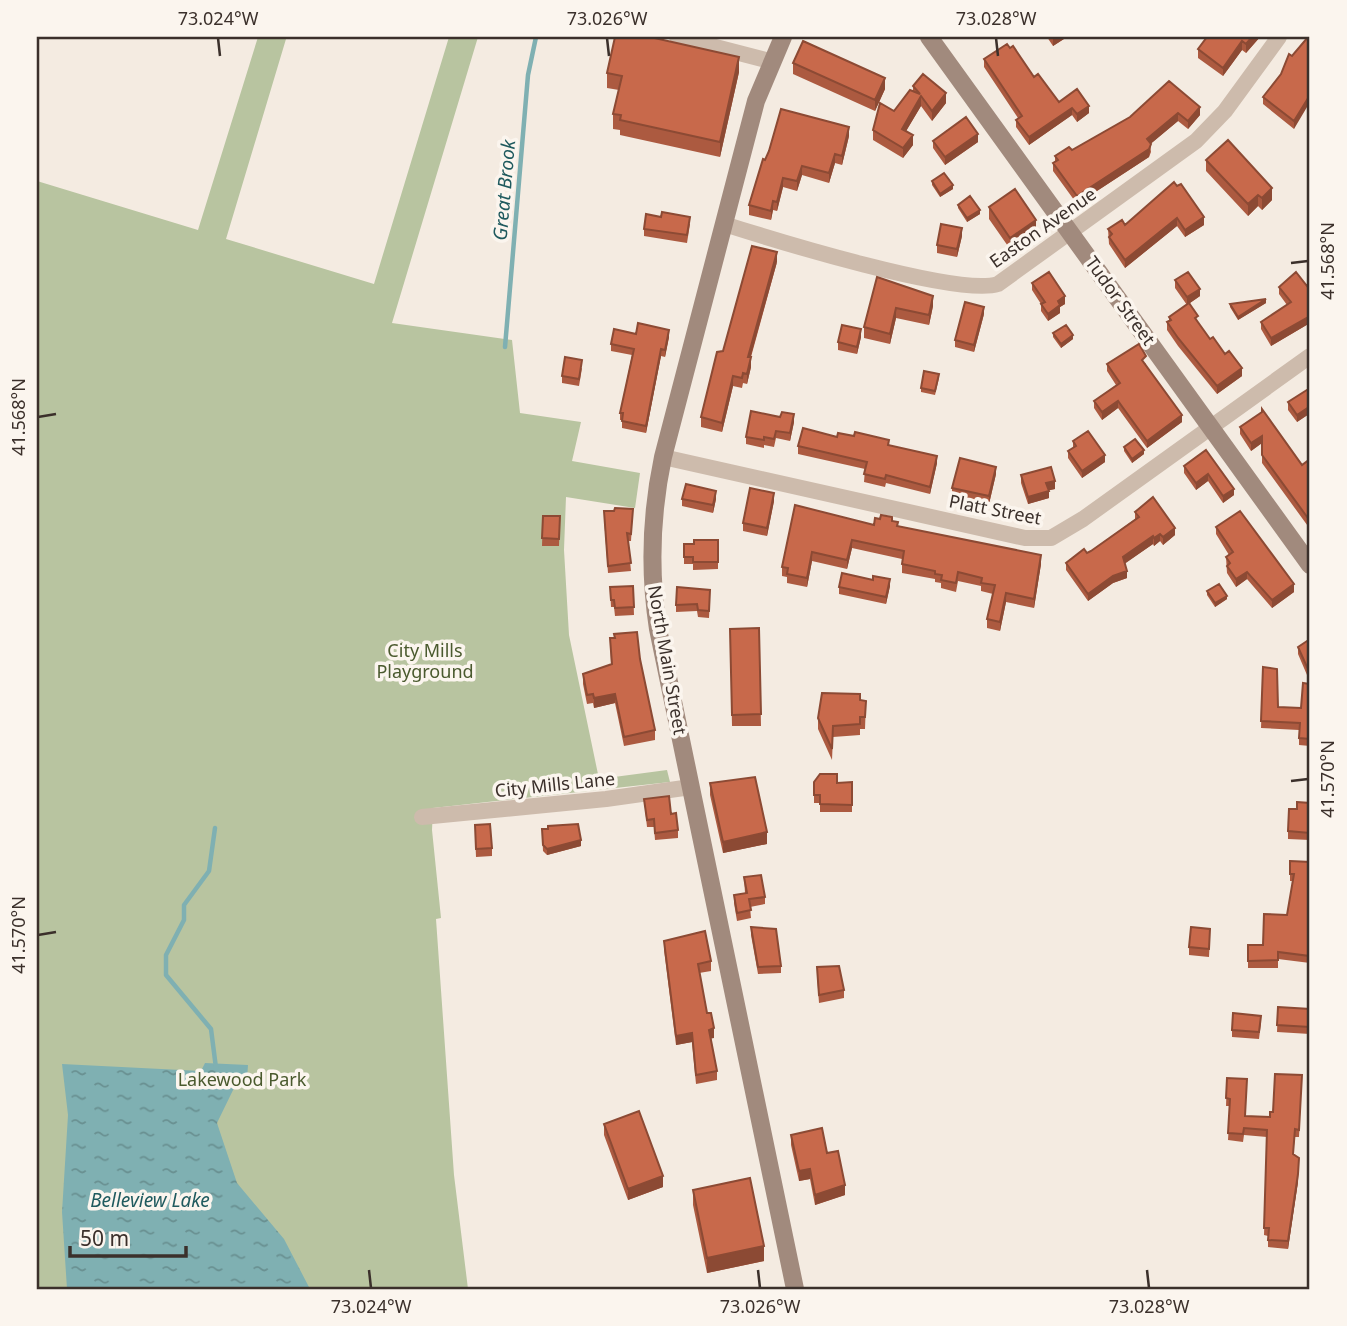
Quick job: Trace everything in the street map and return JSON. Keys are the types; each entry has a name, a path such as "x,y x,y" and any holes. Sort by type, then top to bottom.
{"main road":[{"name":"North Main Street","path":"783,37 770,61 756,101 663,457 654,520 653,592 795,1289"},
{"name":"Tudor Street","path":"929,37 1310,565"}],"street":[{"path":"677,37 770,61"},
{"name":"Easton Avenue","path":"724,224 884,269 981,288 998,284 1206,132 1279,37"},
{"name":"Platt Street","path":"663,457 1042,540 1066,531 1310,356"},
{"name":"City Mills Lane","path":"422,817 606,799 691,787"}],"green space":[{"name":"Lakewood Park","path":"258,37 286,39 226,239 374,284 449,37 478,37 392,323 512,340 520,413 581,422 572,461 640,473 635,508 566,497 564,550 569,635 599,779 667,770 670,782 433,808 432,830 441,918 436,919 454,1175 468,1289 37,1289 37,181 198,230"}],"water":[{"name":"Belleview Lake","path":"205,1063 248,1065 247,1080 235,1086 217,1123 237,1183 284,1239 310,1289 67,1289 62,1212 68,1115 62,1064 201,1071"}],"building":[{"path":"615,37 650,37 739,57 720,142 620,120 621,115 613,114 622,76 607,73"},
{"path":"1207,37 1252,37 1246,44 1242,41 1223,68 1198,49"},
{"path":"1308,37 1310,95 1294,121 1263,97 1281,74 1289,54 1292,56"},
{"path":"803,41 885,78 875,100 793,63"},
{"path":"1007,44 1010,48 1013,46 1034,77 1038,74 1059,102 1077,89 1089,106 1077,114 1072,108 1029,137 1016,120 1022,116 984,59"},
{"path":"923,74 946,93 932,111 921,96 902,129 913,135 903,148 873,130 880,103 894,111 910,90 920,94 913,86"},
{"path":"1169,81 1200,107 1188,121 1178,113 1147,139 1151,144 1149,149 1077,196 1053,163 1058,160 1055,156 1069,147 1072,150 1130,117"},
{"path":"781,109 849,127 842,156 835,154 829,173 802,166 797,181 783,178 777,202 773,201 771,211 749,205"},
{"path":"966,117 978,134 945,157 933,141"},
{"path":"1228,140 1272,188 1262,198 1258,195 1248,204 1206,160"},
{"path":"944,173 953,185 940,194 932,181"},
{"path":"1174,182 1177,186 1181,184 1204,217 1185,230 1177,218 1125,260 1109,237 1112,234 1108,229 1122,220 1125,225"},
{"path":"1015,189 1036,220 1010,238 989,207"},
{"path":"970,196 980,210 967,218 958,205"},
{"path":"662,212 690,217 687,235 644,229 646,214 661,217"},
{"path":"941,224 962,228 957,249 937,245"},
{"path":"752,246 777,252 748,357 751,357 747,374 743,373 742,378 733,376 722,423 701,417 717,352 723,351"},
{"path":"1049,272 1065,296 1058,301 1060,305 1048,314 1041,304 1045,302 1032,283"},
{"path":"1188,272 1200,289 1187,297 1175,280"},
{"path":"1296,272 1307,286 1310,283 1310,316 1271,338 1261,322 1291,302 1279,287"},
{"path":"877,277 933,296 929,315 896,308 890,334 864,327"},
{"path":"1266,299 1238,317 1230,304"},
{"path":"965,302 984,307 974,345 955,340"},
{"path":"1189,303 1198,316 1195,318 1210,339 1213,337 1225,354 1229,351 1242,368 1217,386 1167,322 1171,320 1169,317"},
{"path":"638,323 669,330 665,350 661,349 646,426 622,421 623,413 620,413 634,349 611,344 614,329 636,334"},
{"path":"842,325 861,329 857,347 838,342"},
{"path":"1066,325 1073,335 1061,344 1053,333"},
{"path":"1139,344 1146,356 1142,360 1182,415 1147,441 1118,401 1102,412 1094,401 1120,383 1107,364"},
{"path":"565,357 582,360 579,379 562,376"},
{"path":"924,371 939,374 935,391 921,388"},
{"path":"1310,388 1310,408 1297,415 1288,402"},
{"path":"1262,409 1302,465 1310,459 1310,521 1262,455 1262,436 1251,443 1240,427 1262,412"},
{"path":"751,411 780,417 782,412 794,414 790,433 776,431 774,439 764,437 764,440 746,437"},
{"path":"803,428 837,437 838,433 854,436 855,432 889,440 888,445 937,456 930,487 886,475 885,479 864,474 867,462 798,446"},
{"path":"1088,431 1105,455 1082,471 1068,451 1076,446 1073,441"},
{"path":"1135,439 1144,450 1132,459 1124,447"},
{"path":"1206,450 1234,489 1223,496 1208,474 1196,483 1184,466"},
{"path":"960,458 996,467 989,496 952,488"},
{"path":"1051,467 1055,481 1046,483 1049,491 1028,497 1021,475"},
{"path":"686,484 716,491 713,505 682,499"},
{"path":"750,488 774,493 767,528 743,523"},
{"path":"1153,497 1175,528 1163,537 1160,534 1154,538 1153,536 1123,557 1127,571 1113,576 1088,594 1066,563 1084,549 1087,553 1091,551 1139,517 1135,512"},
{"path":"795,505 874,525 875,518 880,519 881,515 892,517 892,521 898,522 897,526 1041,555 1034,599 1006,593 1000,622 987,619 995,585 981,583 982,578 958,572 956,583 941,580 942,575 935,574 935,571 902,564 904,551 852,540 847,560 812,552 807,578 787,574 788,568 782,567"},
{"path":"615,508 633,509 631,534 627,533 631,563 608,566 604,511 614,511"},
{"path":"1240,511 1294,584 1272,600 1247,572 1236,579 1227,566 1230,563 1226,557 1233,552 1216,527"},
{"path":"543,516 560,516 559,539 542,538"},
{"path":"694,540 718,540 718,562 693,562 693,557 684,557 684,544 694,544"},
{"path":"842,573 873,580 873,576 890,579 886,597 839,587"},
{"path":"1219,584 1227,596 1215,603 1207,591"},
{"path":"633,586 634,607 615,608 610,587"},
{"path":"677,587 710,590 709,611 698,610 697,604 676,605"},
{"path":"759,628 761,714 732,715 730,629"},
{"path":"637,632 655,730 624,737 615,694 594,698 593,694 587,695 583,674 612,664 610,638 615,638 614,634"},
{"path":"1310,639 1310,665 1307,667 1298,647"},
{"path":"1263,667 1277,669 1278,707 1301,708 1303,683 1310,684 1310,739 1299,738 1300,723 1261,721"},
{"path":"822,693 860,694 860,700 866,701 865,717 860,717 860,724 833,726 832,749 818,718"},
{"path":"820,774 837,774 837,783 852,782 852,805 820,804 820,795 814,795 814,782"},
{"path":"755,777 767,832 723,842 710,783"},
{"path":"669,796 671,814 676,813 678,830 655,833 654,819 647,820 644,799"},
{"path":"1297,802 1310,803 1310,833 1288,831 1289,809 1297,809"},
{"path":"490,824 492,848 476,849 475,825"},
{"path":"578,824 581,840 547,849 543,845 542,829 548,829 548,826"},
{"path":"1290,861 1310,862 1310,956 1278,952 1278,960 1248,961 1248,945 1263,945 1264,914 1287,915 1294,874 1290,874"},
{"path":"761,875 765,897 749,899 751,910 737,913 734,895 747,893 744,877"},
{"path":"751,927 776,929 781,966 758,967"},
{"path":"1191,927 1210,929 1209,949 1189,947"},
{"path":"705,931 711,961 698,964 707,1013 711,1013 714,1028 709,1030 717,1071 696,1075 692,1033 676,1036 664,941"},
{"path":"839,966 844,990 819,995 817,967"},
{"path":"1278,1007 1310,1009 1310,1027 1277,1025"},
{"path":"1233,1013 1261,1016 1259,1032 1232,1030"},
{"path":"1275,1074 1302,1075 1299,1130 1295,1129 1293,1154 1299,1158 1298,1174 1288,1241 1268,1240 1269,1228 1264,1228 1267,1130 1244,1128 1243,1134 1228,1133 1230,1099 1226,1098 1227,1078 1247,1079 1245,1116 1270,1117 1270,1112 1273,1112"},
{"path":"639,1111 663,1176 628,1189 604,1124"},
{"path":"822,1128 827,1153 838,1151 845,1185 815,1195 810,1169 799,1171 791,1135"},
{"path":"750,1178 764,1246 707,1258 693,1190"}],"waterway":[{"name":"Great Brook","path":"505,347 528,75 536,37"},
{"path":"215,828 209,871 184,905 184,920 166,955 166,975 211,1029 216,1068"}],"park label":[{"name":"City Mills Playground","path":"425,661"}]}
